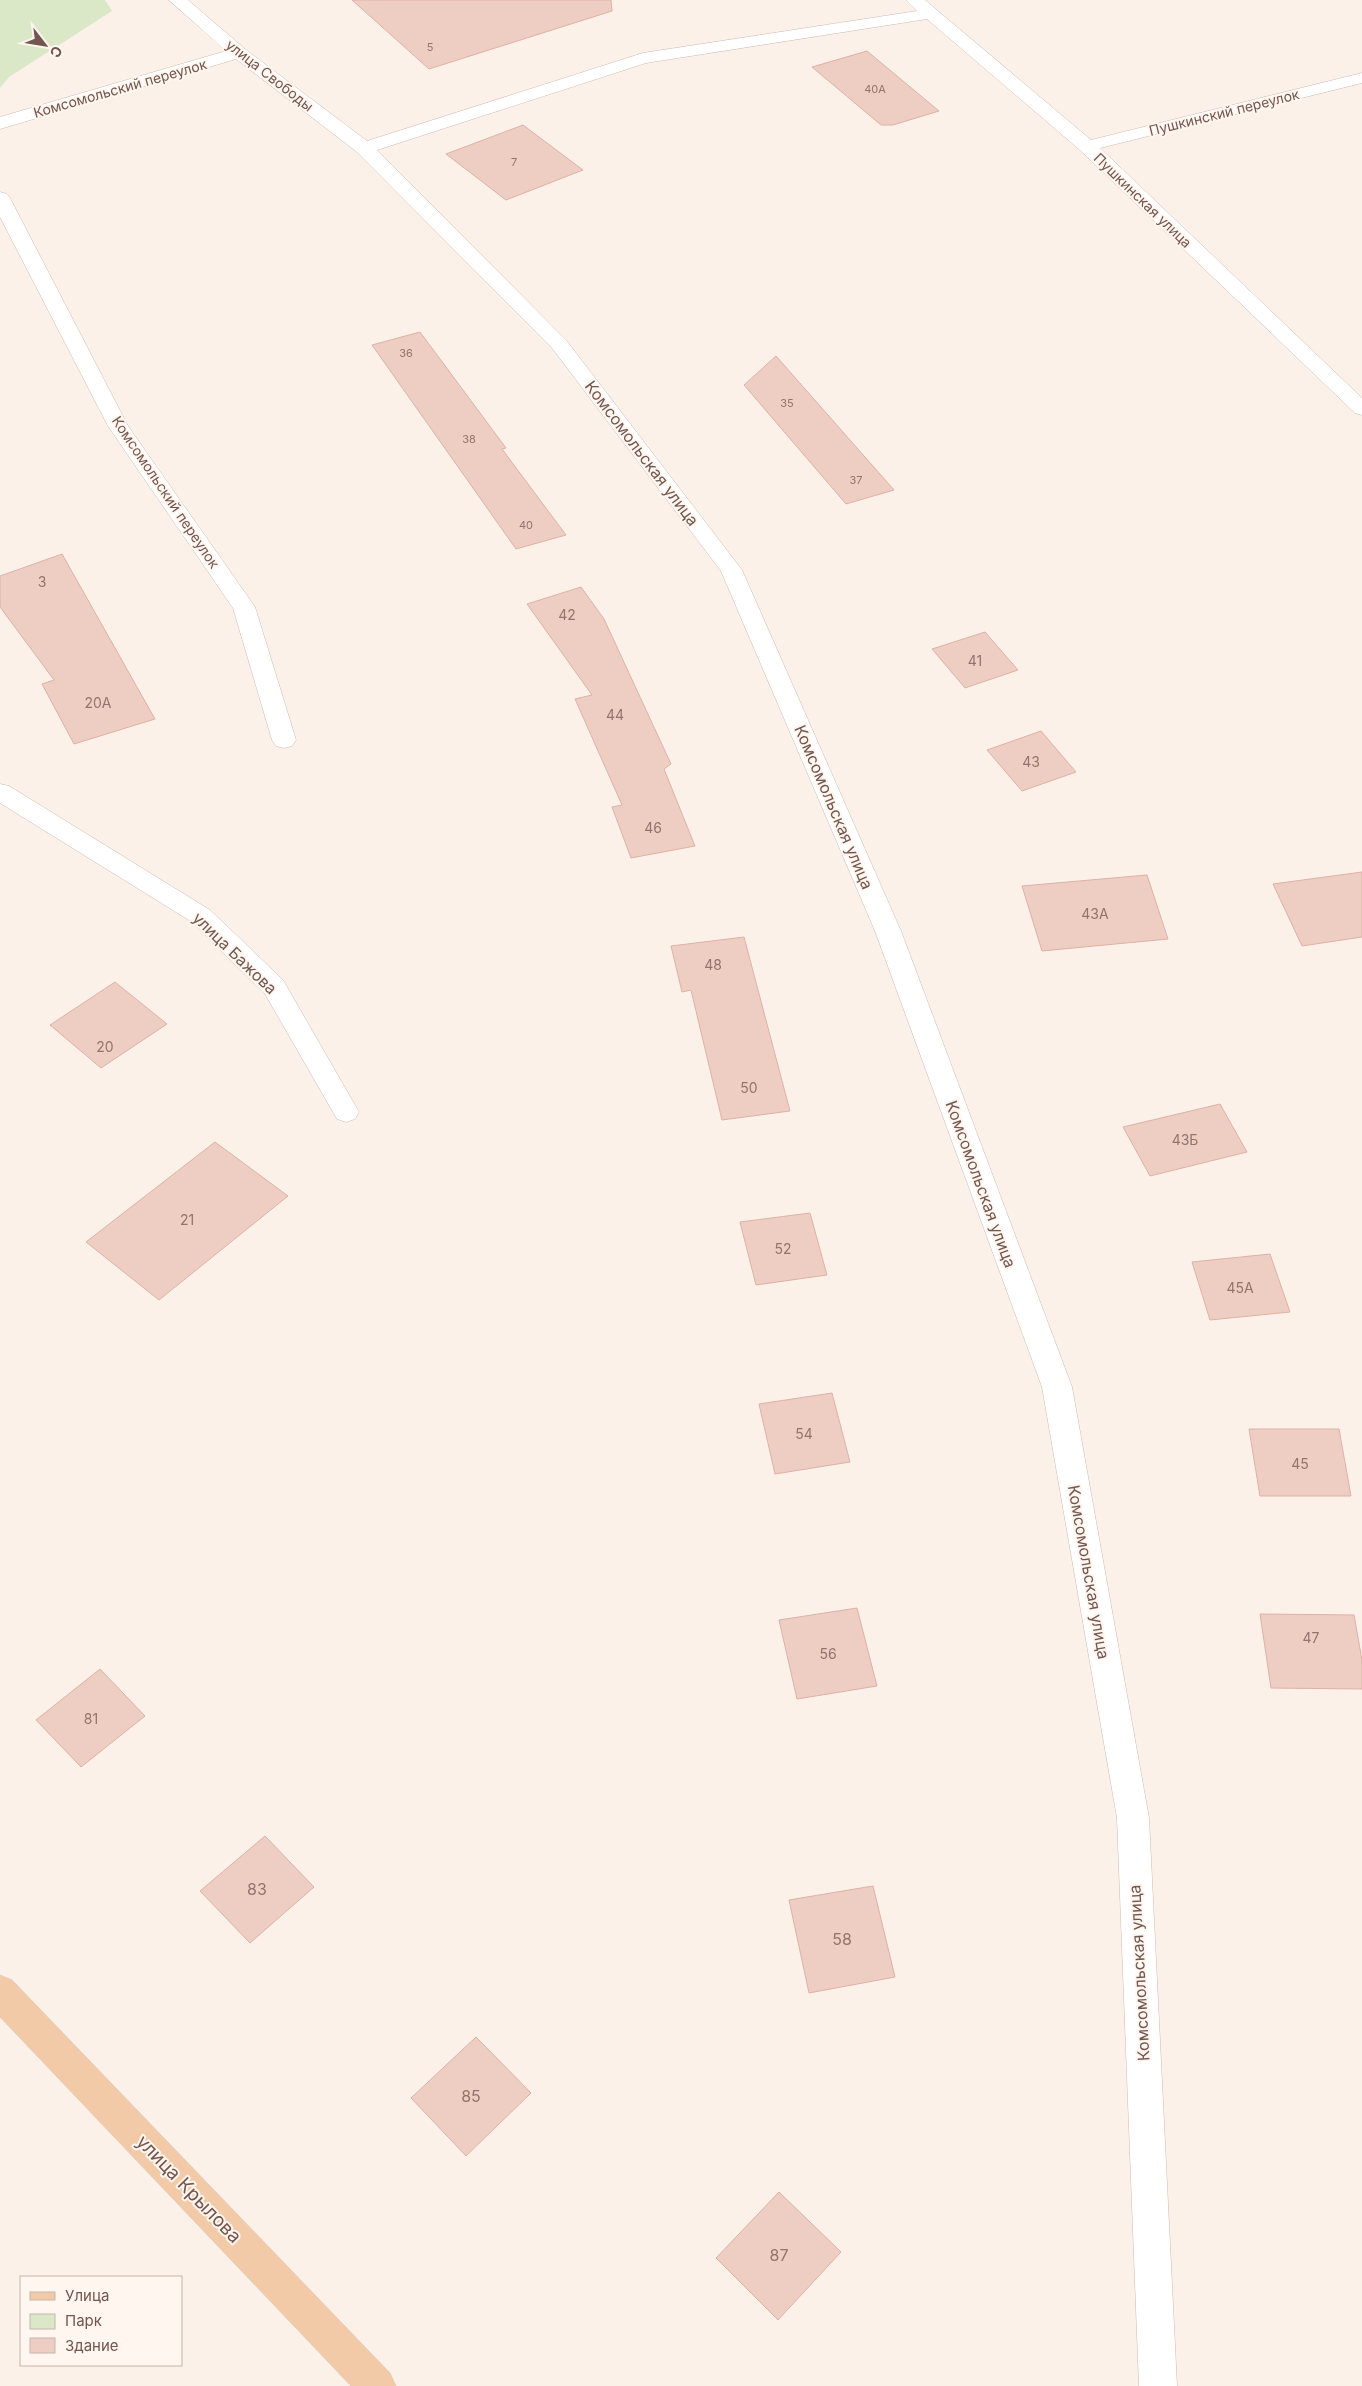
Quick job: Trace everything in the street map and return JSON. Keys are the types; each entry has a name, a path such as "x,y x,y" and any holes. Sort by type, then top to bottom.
{"main road":[{"name":"улица Крылова","path":"0,1992 378,2386"}],"street":[{"name":"улица Свободы","path":"178,0 239,53 364,148"},
{"name":"Пушкинская улица","path":"916,0 929,14 1087,146 1362,409"},
{"path":"364,148 643,58 929,14"},
{"name":"Комсомольский переулок","path":"0,123 239,53"},
{"name":"Пушкинский переулок","path":"1087,146 1362,78"},
{"name":"Комсомольская улица","path":"364,148 559,344 731,570 888,931 1057,1387 1132,1818 1158,2386"},
{"name":"Комсомольский переулок","path":"0,198 118,426 244,607 284,740"},
{"name":"улица Бажова","path":"0,792 201,916 274,987 346,1112"}],"green space":[{"path":"0,0 105,0 112,11 9,77 0,88"}],"building":[{"path":"352,0 611,0 612,11 429,69"},
{"path":"867,51 939,111 893,125 881,125 812,67"},
{"path":"523,125 583,170 506,200 446,154"},
{"path":"420,332 506,448 502,449 566,535 516,549 372,345"},
{"path":"776,356 894,490 846,504 744,385"},
{"path":"62,554 155,719 74,744 42,684 54,680 0,607 0,576"},
{"path":"581,587 604,619 671,764 664,769 695,846 631,858 612,807 622,805 575,699 592,695 527,604"},
{"path":"985,632 1018,670 965,688 932,649"},
{"path":"1041,731 1076,772 1022,791 987,750"},
{"path":"1362,872 1362,937 1302,946 1273,884"},
{"path":"1147,875 1168,939 1042,951 1022,886"},
{"path":"744,937 790,1111 722,1120 691,990 682,992 671,946"},
{"path":"115,982 167,1024 101,1068 50,1025"},
{"path":"1220,1104 1247,1152 1150,1176 1123,1127"},
{"path":"215,1142 288,1196 159,1300 86,1242"},
{"path":"810,1213 827,1275 756,1285 740,1222"},
{"path":"1270,1254 1290,1312 1210,1320 1192,1262"},
{"path":"832,1393 850,1462 775,1474 759,1404"},
{"path":"1249,1429 1339,1429 1351,1496 1260,1496"},
{"path":"857,1608 877,1686 797,1699 779,1620"},
{"path":"1260,1614 1354,1615 1362,1660 1362,1689 1271,1688"},
{"path":"100,1669 145,1716 81,1767 36,1720"},
{"path":"265,1836 314,1887 250,1943 200,1891"},
{"path":"873,1886 895,1977 809,1993 789,1900"},
{"path":"476,2037 531,2093 466,2156 411,2098"},
{"path":"779,2192 841,2252 778,2320 716,2258"}]}
